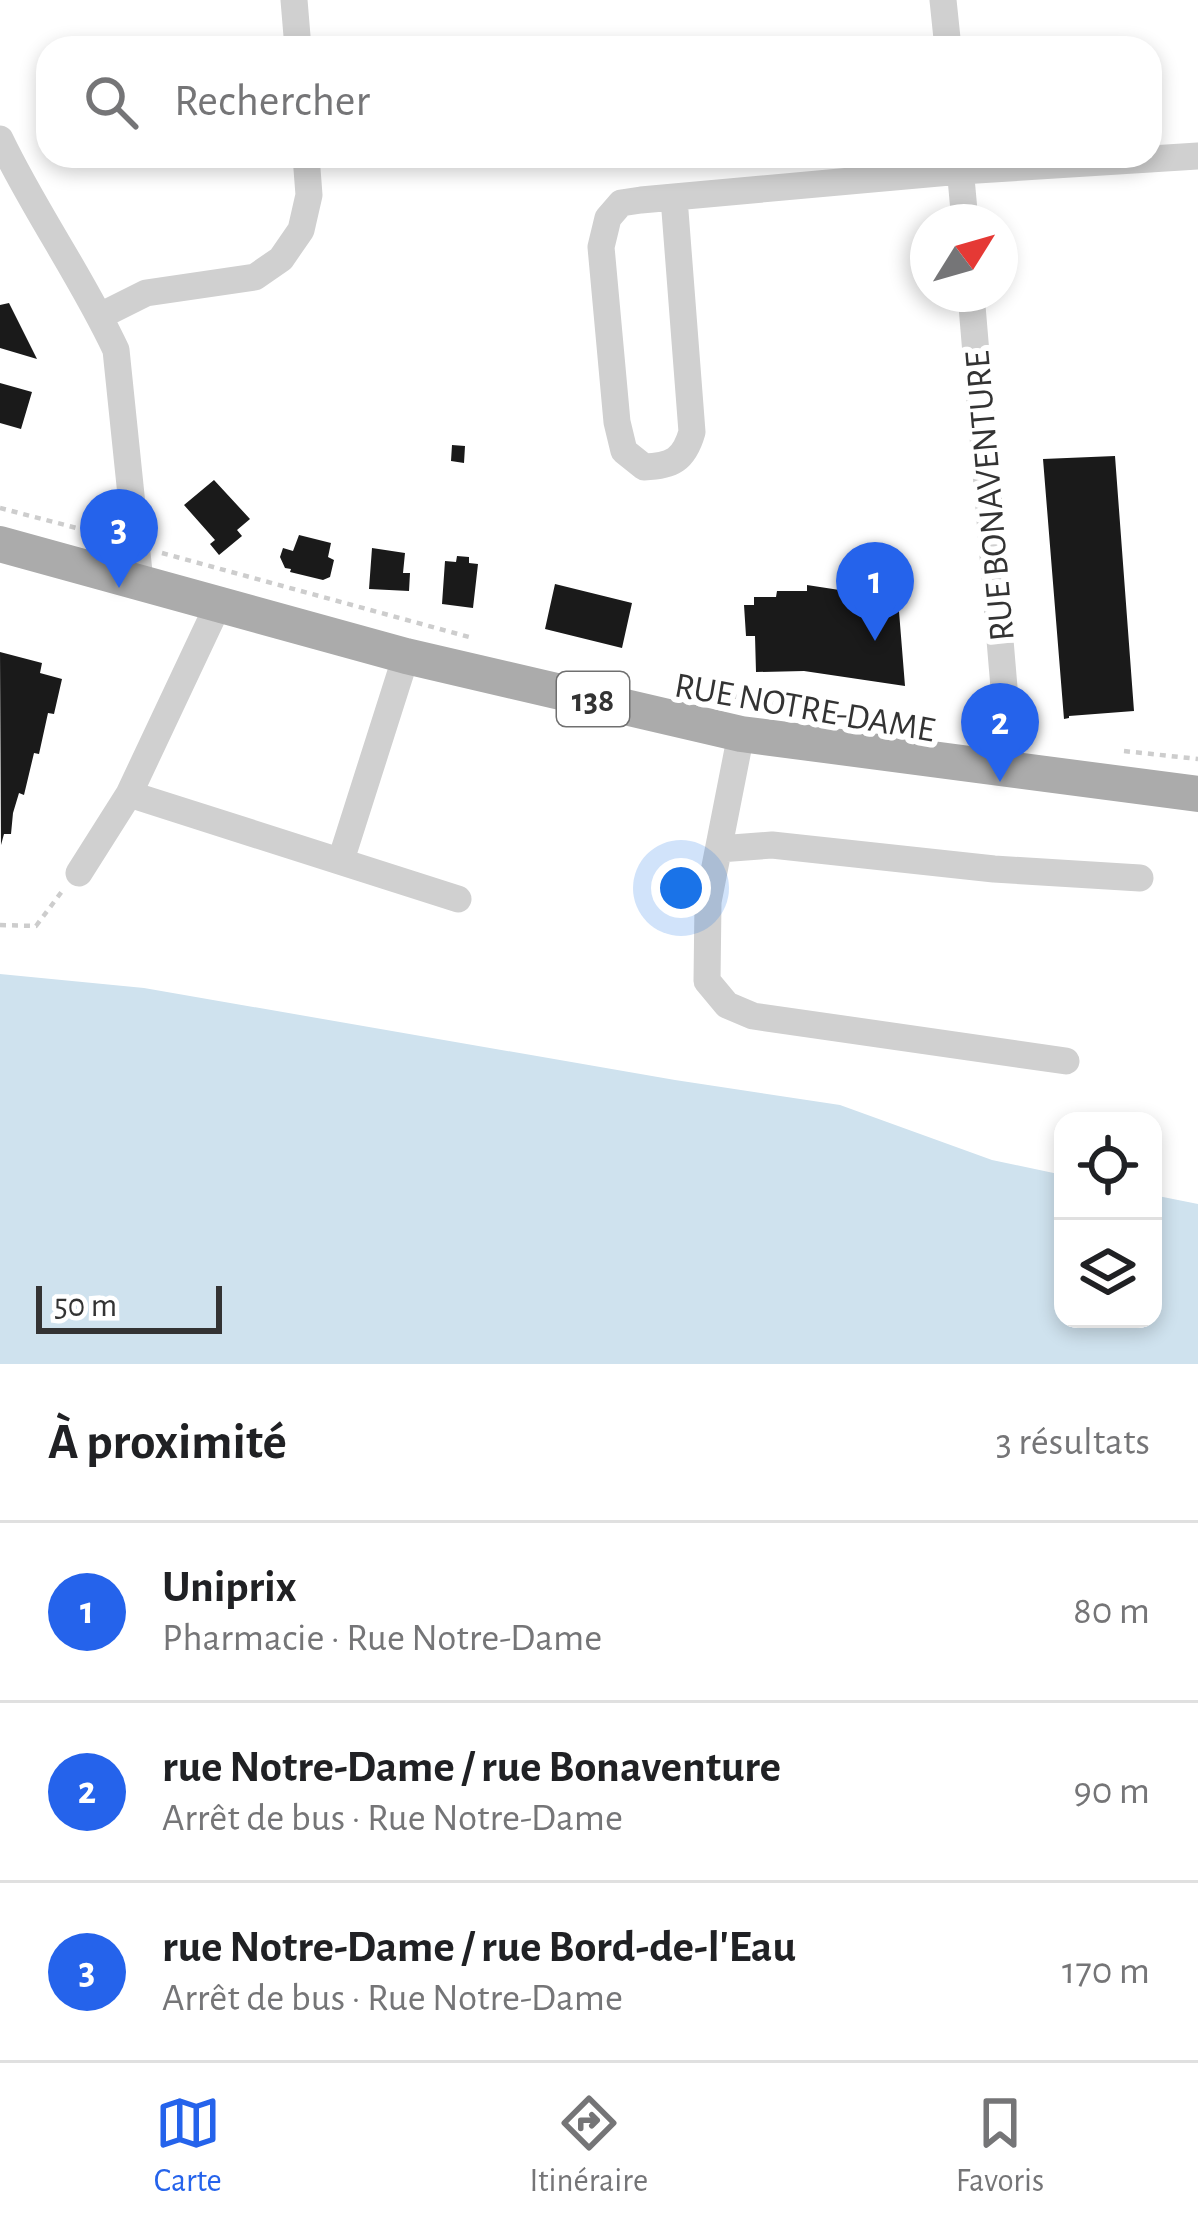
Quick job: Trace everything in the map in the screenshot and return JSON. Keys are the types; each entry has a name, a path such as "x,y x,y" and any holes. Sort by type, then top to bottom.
{"main road":[{"name":"RUE NOTRE-DAME","path":"0,544 406,656 741,734 1198,794"}],"street":[{"path":"294,0 297,36"},
{"path":"943,0 947,36"},
{"path":"0,139 116,350 140,582"},
{"path":"1162,157 1198,156"},
{"path":"100,316 146,293 255,277 281,259 301,230 309,195 307,168"},
{"path":"674,198 692,432 688,448 675,461 644,467 624,451 617,422 601,248 608,218 622,203 926,168"},
{"path":"960,168 963,204"},
{"name":"RUE BONAVENTURE","path":"973,312 1011,770"},
{"path":"79,873 129,794 218,605"},
{"path":"340,860 406,656"},
{"path":"741,734 708,902 707,981 727,1005 754,1016 1066,1061"},
{"path":"129,794 458,899"},
{"path":"719,849 772,845 994,869 1140,878"}],"path":[{"path":"0,508 478,640"},
{"name":"RUE NOTRE-DAME","path":"687,688 832,713"},
{"path":"1106,750 1198,759"},
{"path":"0,925 35,926 79,873"}],"water":[{"path":"0,974 144,988 840,1105 992,1160 1054,1173 1054,1328 1162,1328 1162,1197 1198,1204 1198,1364 0,1364"}],"building":[{"path":"9,303 37,359 0,348 0,305"},
{"path":"0,383 32,392 21,429 0,423"},
{"path":"452,445 465,446 464,463 451,461"},
{"path":"1115,456 1134,711 1064,719 1043,459"},
{"path":"214,480 250,519 237,530 242,536 219,555 210,544 215,540 184,505"},
{"path":"299,535 331,543 330,577 323,580 285,568 280,557 283,548 293,551"},
{"path":"372,548 405,553 403,573 410,573 409,591 369,589"},
{"path":"457,556 478,564 473,608 442,604 445,561 456,562"},
{"path":"555,584 632,603 622,648 545,629"},
{"path":"807,585 898,599 905,686 804,671 756,672 755,636 746,636 744,605 754,605 754,597 776,597 777,591 807,591"},
{"path":"0,652 42,663 40,673 62,679 24,795 19,793 11,834 4,834 1,845"}],"place":[{"name":"rue Notre-Dame / rue Bord-de-l'Eau","path":"119,588"},
{"name":"Uniprix","path":"875,641"},
{"name":"rue Notre-Dame / rue Bonaventure","path":"1000,782"}]}
